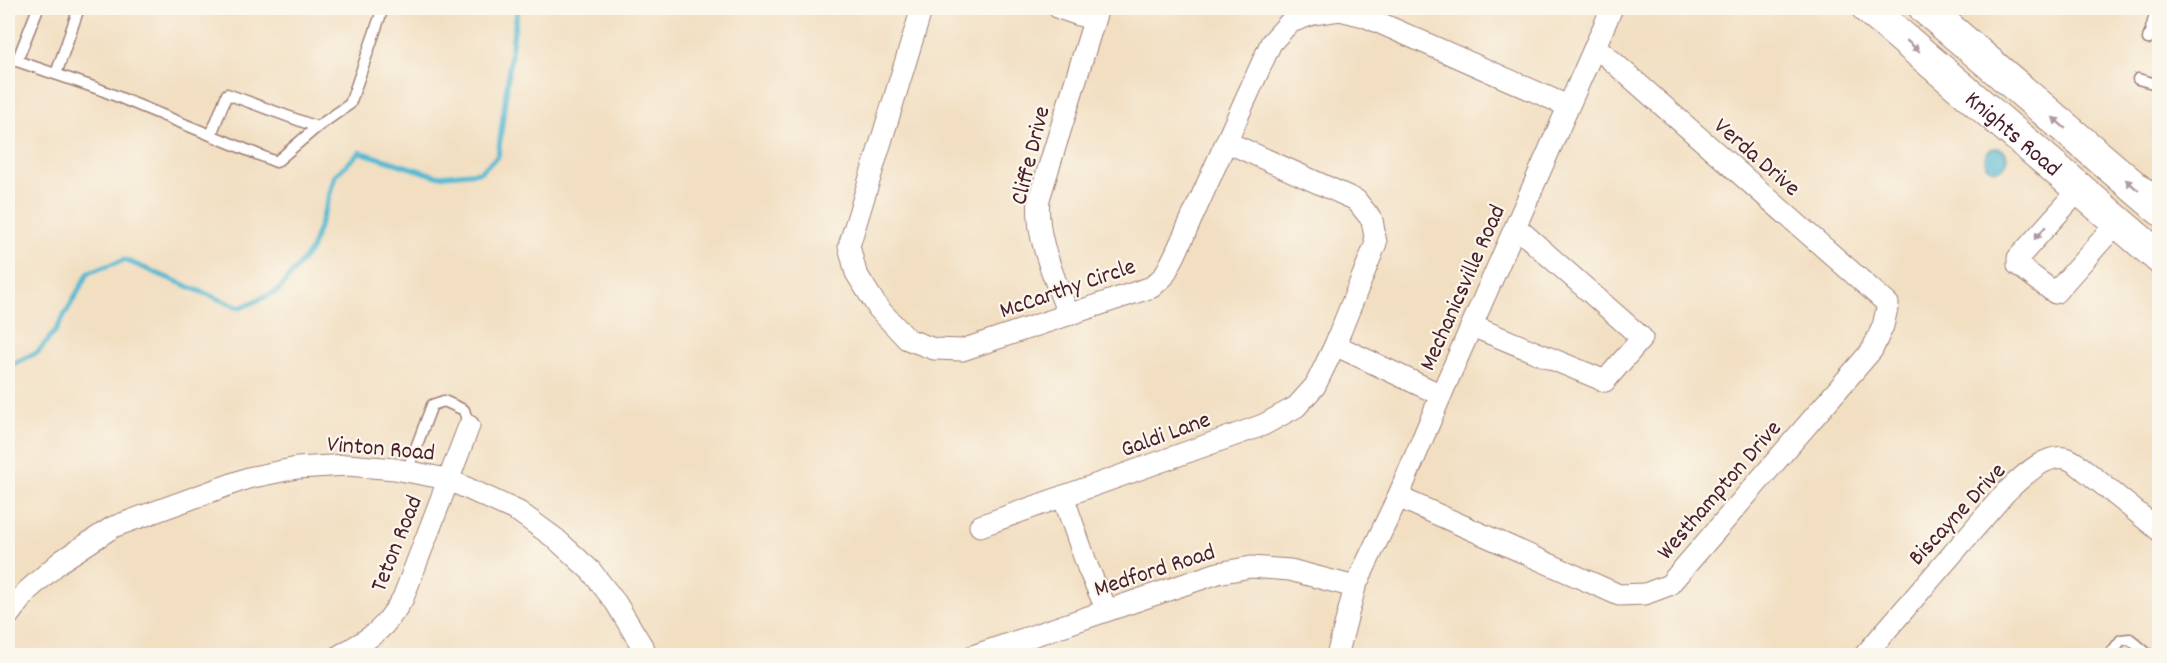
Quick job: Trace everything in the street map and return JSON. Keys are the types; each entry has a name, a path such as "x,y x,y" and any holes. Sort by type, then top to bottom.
{"main road":[{"name":"Knights Road","path":"1868,8 2160,258"},
{"name":"Knights Road","path":"1925,8 2160,209"},
{"path":"2079,190 2104,161"}],"street":[{"name":"McCarthy Circle","path":"922,8 849,246 856,273 878,308 907,339 934,349 962,350 1152,286 1164,276 1227,142 1270,43 1289,23 1313,14 1340,9 1364,16 1568,106"},
{"path":"1059,8 1096,14"},
{"name":"Mechanicsville Road","path":"1337,656 1354,587 1398,497 1612,8"},
{"name":"Cliffe Drive","path":"1068,314 1040,232 1039,199 1096,14"},
{"name":"Verda Drive","path":"1595,46 1888,304"},
{"name":"Galdi Lane","path":"980,526 1263,425 1296,407 1315,387 1335,345 1376,243 1372,220 1356,200 1227,142"},
{"path":"2079,190 2018,258 2018,265 2055,293 2117,223"},
{"path":"1472,326 1605,381 1642,338 1515,227"},
{"name":"Westhampton Drive","path":"1398,497 1619,595 1645,594 1669,585 1872,351 1883,326 1888,304"},
{"path":"1335,345 1441,395"},
{"name":"Teton Road","path":"339,656 377,633 389,621 403,598 469,426"},
{"name":"Biscayne Drive","path":"1864,656 2006,492 2045,460 2067,458 2160,531"},
{"name":"Vinton Road","path":"8,616 27,591 61,561 113,527 248,478 297,468 347,465 406,471 447,479 519,512 556,539 591,571 616,603 648,656"},
{"path":"1063,496 1088,568 1107,610"},
{"name":"Medford Road","path":"973,656 1218,573 1251,567 1290,570 1354,587"}],"lane":[{"path":"38,8 12,59 99,89 276,162 317,127 350,104 383,8"},
{"path":"56,74 79,8"},
{"path":"2148,39 2157,8"},
{"path":"2138,79 2160,85"},
{"path":"211,135 227,94 317,127"},
{"path":"406,471 432,405 444,401 464,410 469,426"},
{"path":"2109,656 2121,640 2130,639 2150,656"}],"water":[{"path":"1996,148 2004,151 2007,159 2004,167 1996,170 1988,167 1985,159 1988,151"}],"waterway":[{"path":"8,366 38,352 56,330 89,272 125,260 240,308 278,291 311,250 335,175 360,152 437,176 480,172 498,156 518,8"}]}
